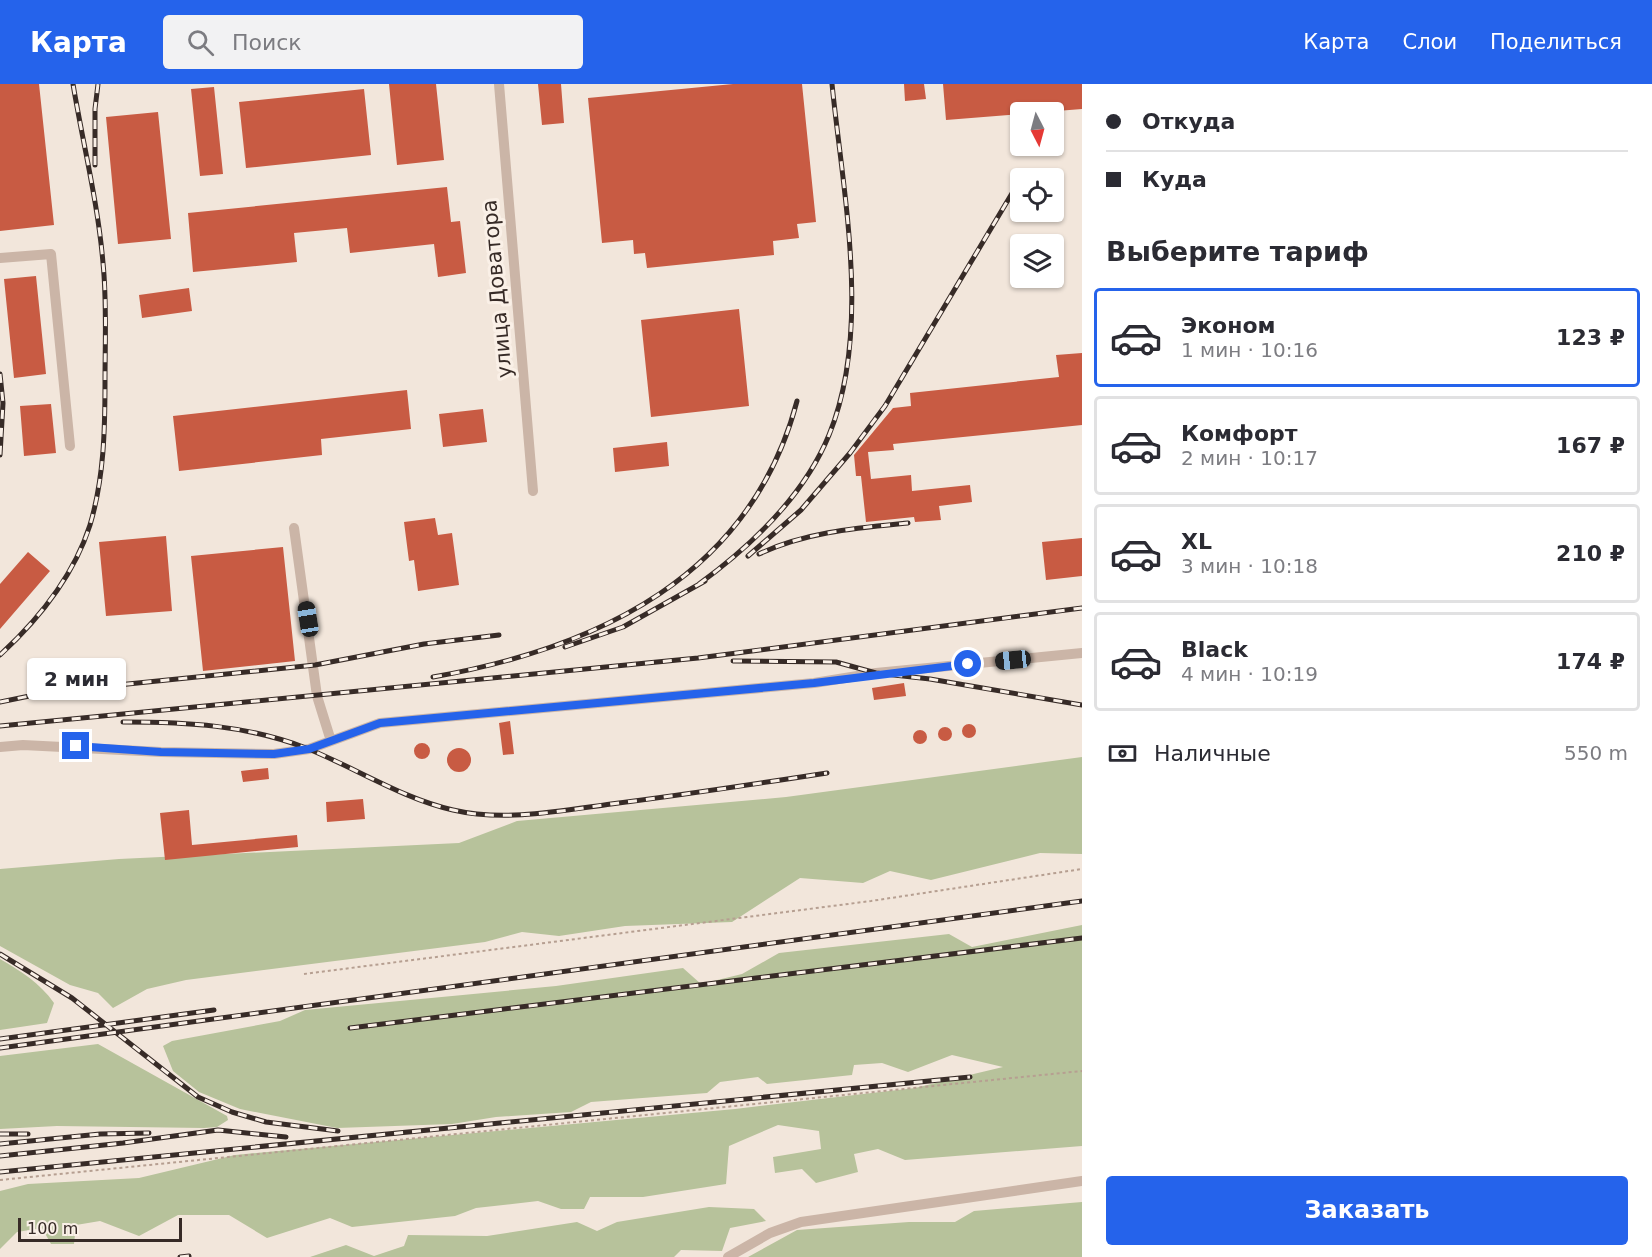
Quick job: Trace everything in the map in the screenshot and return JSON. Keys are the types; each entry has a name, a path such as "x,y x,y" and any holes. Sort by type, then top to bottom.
{"street":[{"name":"улица Доватора","path":"499,84 533,490"},
{"path":"0,258 51,254 70,446"},
{"path":"294,528 317,696 331,741"},
{"path":"0,747 23,745 161,752 274,754 309,749 380,723 814,683 876,674 1082,652"},
{"path":"728,1257 770,1233 801,1222 1082,1181"}],"path":[{"path":"304,974 871,901 1082,869"},
{"path":"0,1180 1082,1071"}],"green space":[{"path":"1082,757 1082,854 1040,853 931,880 890,871 863,883 800,878 732,922 625,926 559,936 522,932 485,942 186,980 147,989 113,1008 98,993 70,985 0,946 0,869 119,859 459,843 517,821 786,797"},
{"path":"1082,925 1082,1146 905,1160 878,1149 854,1154 858,1172 816,1183 802,1169 775,1173 773,1157 821,1149 819,1131 778,1125 729,1146 726,1184 643,1197 590,1197 584,1209 561,1209 538,1201 476,1208 455,1216 352,1227 330,1218 267,1238 229,1215 178,1215 139,1236 100,1221 76,1225 74,1244 51,1244 42,1228 17,1232 0,1249 0,1191 28,1184 139,1178 235,1155 735,1109 915,1088 1003,1067 952,1055 908,1072 882,1063 854,1065 852,1075 767,1084 758,1077 720,1082 707,1093 591,1102 571,1112 496,1117 452,1124 337,1128 240,1109 199,1092 173,1071 163,1046 172,1041 280,1021 305,1010 556,986 683,968 701,984 742,974 779,953 949,934 972,947"},
{"path":"0,959 30,978 54,1003 47,1023 0,1030"},
{"path":"98,1044 227,1116 228,1120 217,1127 204,1128 57,1126 0,1129 0,1056"},
{"path":"1082,1202 1082,1257 748,1257 797,1230 909,1222 955,1222 974,1211"},
{"path":"709,1207 754,1209 766,1221 730,1228 722,1251 681,1250 674,1257 310,1257 346,1245 374,1256 404,1246 408,1235 487,1236 577,1222 597,1231 617,1222"}],"building":[{"path":"0,84 39,84 54,225 0,231"},
{"path":"389,84 436,84 444,160 397,165"},
{"path":"538,84 561,84 564,123 542,125"},
{"path":"733,84 802,84 816,222 797,224 799,238 773,241 774,255 647,268 645,253 634,254 633,240 602,243 588,98"},
{"path":"904,84 924,84 926,99 905,101"},
{"path":"943,84 1082,84 1082,109 1064,110 1064,102 1010,102 1010,115 946,120"},
{"path":"214,87 223,174 200,176 191,89"},
{"path":"364,89 371,155 246,168 239,102"},
{"path":"158,112 171,239 118,244 106,117"},
{"path":"447,187 451,222 460,221 466,273 438,277 434,244 350,253 347,228 294,233 297,262 193,272 188,213"},
{"path":"36,276 46,374 14,378 4,279"},
{"path":"189,288 192,311 142,318 139,295"},
{"path":"739,309 749,406 651,417 641,320"},
{"path":"1082,353 1082,425 893,444 894,450 868,452 871,479 911,475 912,491 970,485 972,502 939,506 941,520 915,522 914,517 866,522 861,476 856,476 854,455 893,408 911,406 910,393 1059,377 1056,355"},
{"path":"407,390 411,429 321,439 322,455 179,471 173,416"},
{"path":"51,404 56,453 24,456 20,406"},
{"path":"483,409 487,442 443,447 439,414"},
{"path":"667,442 669,466 615,472 613,448"},
{"path":"435,518 438,535 452,533 459,585 418,591 414,560 409,561 404,522"},
{"path":"166,536 172,611 106,616 99,542"},
{"path":"1082,538 1082,576 1046,580 1042,542"},
{"path":"283,547 295,661 203,671 191,556"},
{"path":"28,552 50,571 0,629 0,584"},
{"path":"904,683 906,696 874,700 872,688"},
{"path":"510,721 514,754 503,755 499,723"},
{"path":"969,724 974,726 976,731 974,736 969,738 964,736 962,731 964,726"},
{"path":"945,727 950,729 952,734 950,739 945,741 940,739 938,734 940,729"},
{"path":"920,730 925,732 927,737 925,742 920,744 915,742 913,737 915,732"},
{"path":"422,743 428,745 430,751 428,757 422,759 416,757 414,751 416,745"},
{"path":"459,748 468,751 471,760 468,769 459,772 450,769 447,760 450,751"},
{"path":"268,768 269,779 243,782 241,771"},
{"path":"363,799 365,819 327,822 326,802"},
{"path":"189,810 192,845 297,835 298,847 165,860 160,813"}],"railway":[{"path":"0,655 41,612 75,561 90,525 101,472 105,418 104,278 98,218 73,84"},
{"path":"95,165 95,109 98,84"},
{"path":"699,584 738,553 791,499 805,479 829,435 842,394 849,351 852,307 851,261 832,84"},
{"path":"748,556 801,510 850,453 885,406 1010,197"},
{"path":"0,374 3,403 0,455"},
{"path":"433,677 494,664 553,646 609,623 660,594 705,558 744,514 775,462 797,401"},
{"path":"759,554 813,536 908,523"},
{"path":"565,647 623,627 705,581"},
{"path":"0,726 698,658 1082,608"},
{"path":"0,702 49,692 315,665 424,644 499,635"},
{"path":"733,661 836,662 876,673 930,679 1082,705"},
{"path":"123,722 193,724 261,734 306,748 434,805 492,815 552,812 827,773"},
{"path":"0,1048 1082,901"},
{"path":"350,1028 1082,938"},
{"path":"0,954 72,998 198,1097 232,1112 266,1122 338,1131"},
{"path":"0,1039 214,1010"},
{"path":"0,1172 970,1077"},
{"path":"0,1156 218,1130 286,1137"},
{"path":"0,1144 100,1134 149,1133"},
{"path":"0,1134 28,1134"},
{"path":"180,1257 189,1256"}],"route":[{"path":"76,746 161,752 274,754 309,749 380,723 814,683 968,664"}]}
